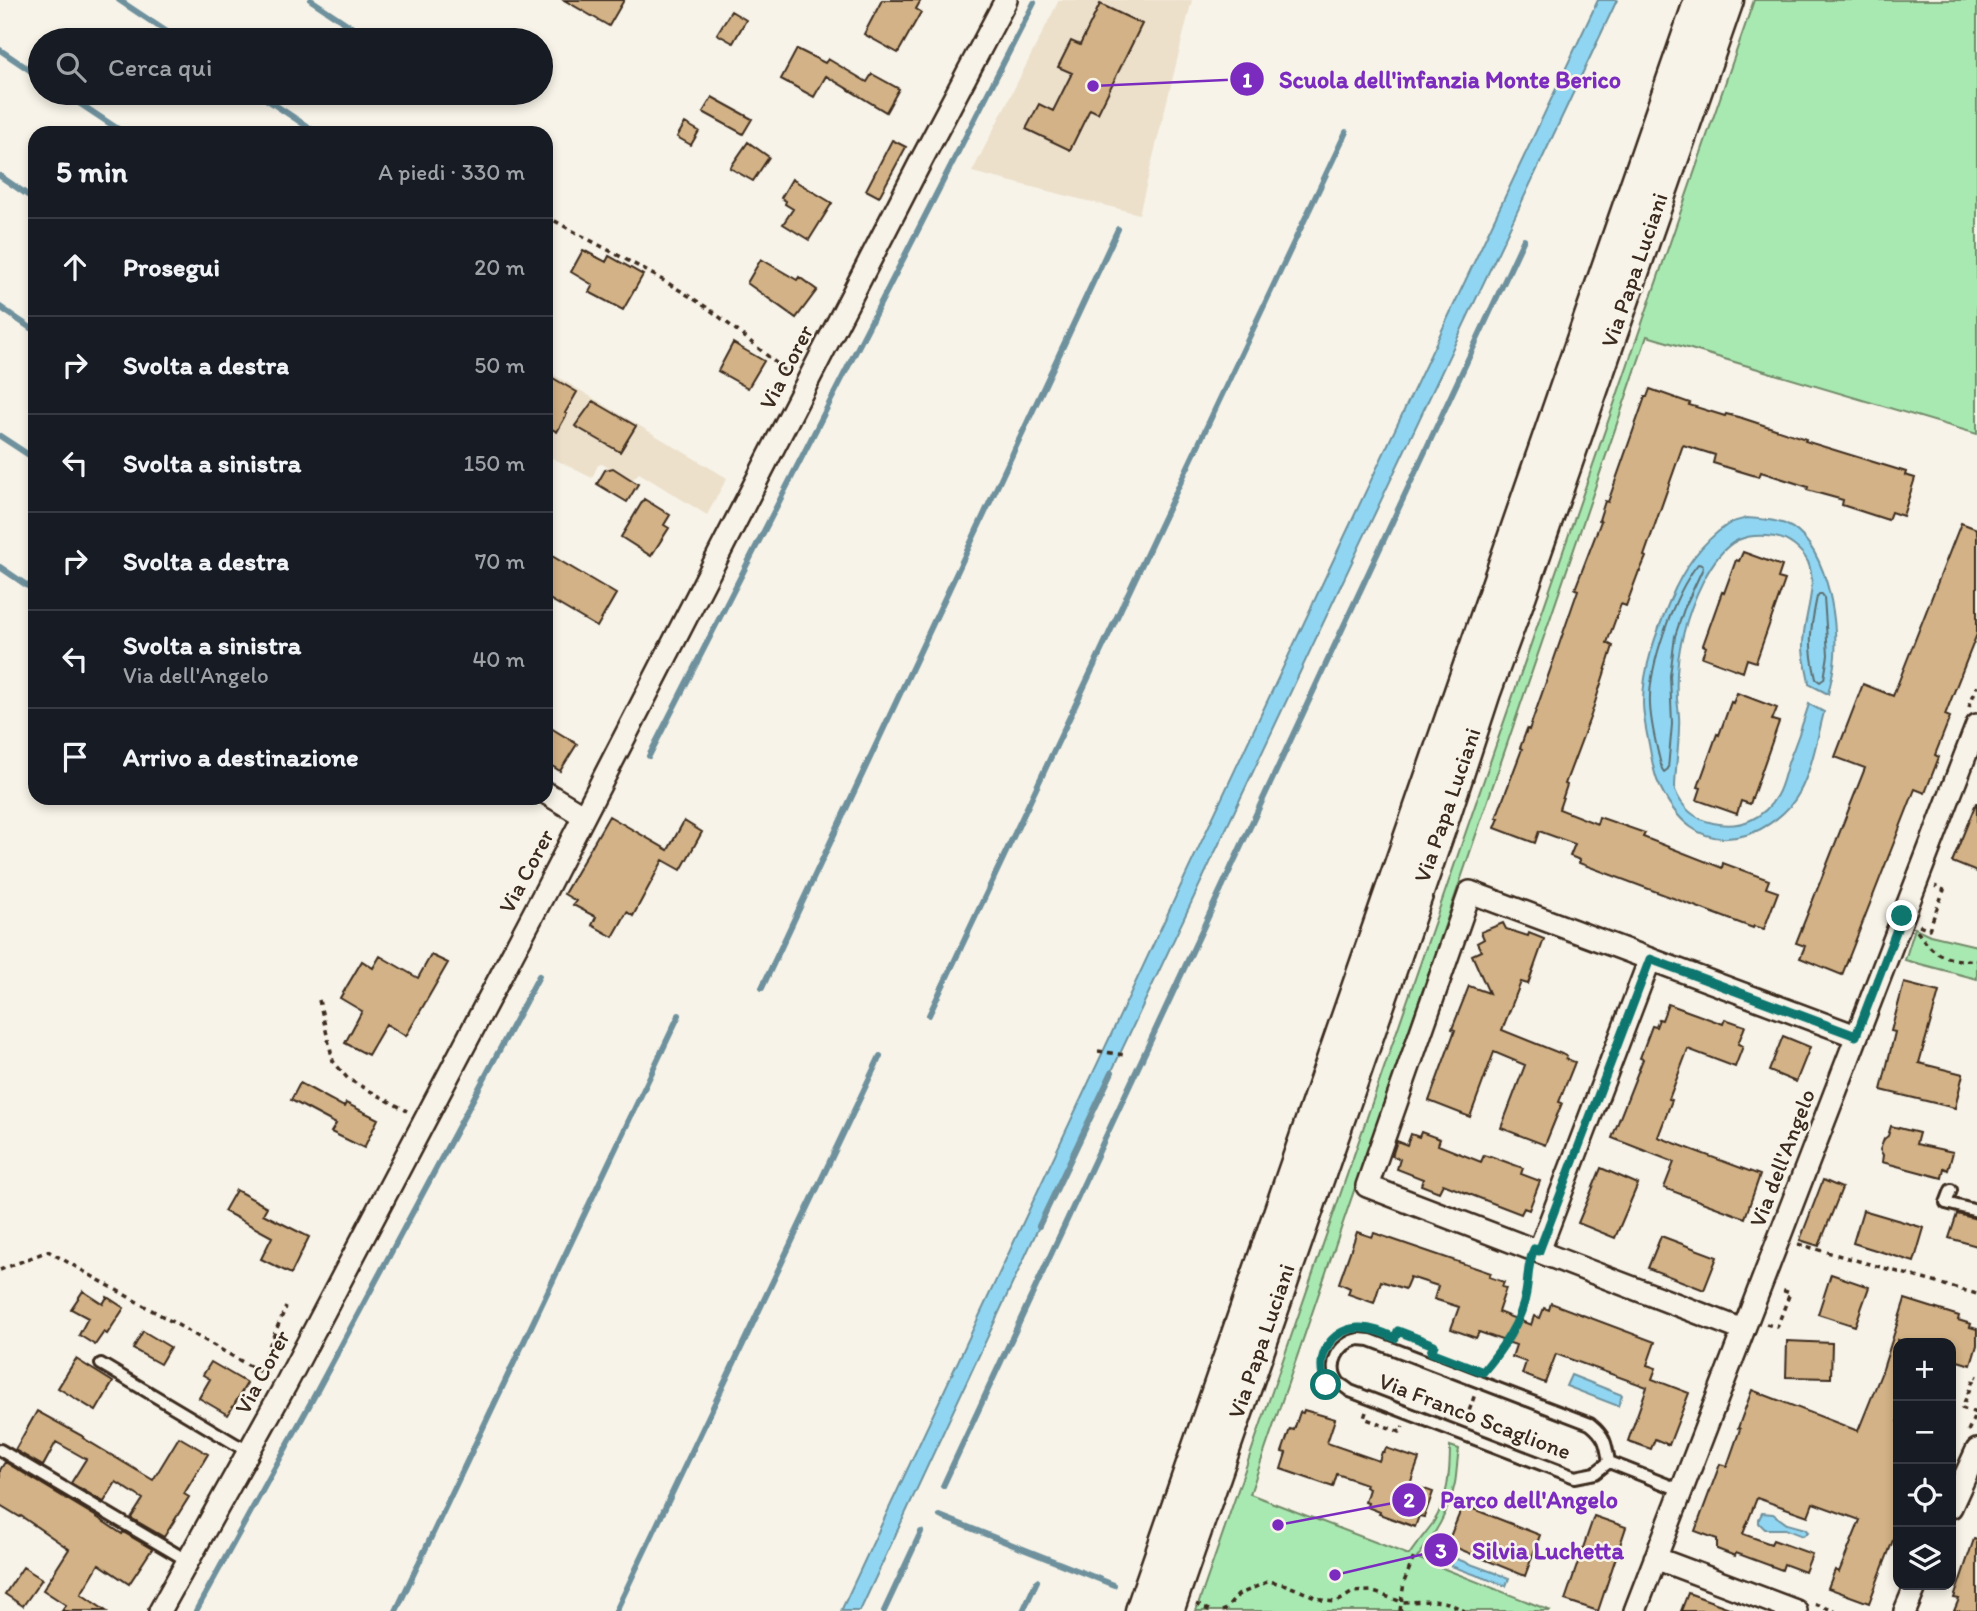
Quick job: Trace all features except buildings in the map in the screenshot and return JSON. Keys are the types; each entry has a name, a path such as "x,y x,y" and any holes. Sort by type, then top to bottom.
{"main road":[{"name":"Via Papa Luciani","path":"1141,1611 1700,0"},
{"name":"Via Papa Luciani","path":"1180,1606 1485,692 1526,582 1728,0"}],"street":[{"name":"Via Corer","path":"160,1611 285,1386 425,1120 1006,0"},
{"name":"Via dell'Angelo","path":"1635,1611 1977,725"},
{"path":"553,797 584,816"},
{"path":"1743,1331 1367,1186 1469,892 1856,1036"},
{"path":"1537,1250 1650,959"},
{"path":"1956,1491 1971,1444"},
{"path":"1655,1558 1796,1611"},
{"path":"1905,1611 1914,1590"}],"lane":[{"path":"1951,1190 1946,1203 1977,1211"},
{"name":"Via Franco Scaglione","path":"1353,1340 1370,1340 1590,1424 1602,1433 1609,1462 1595,1473 1575,1477 1350,1391 1340,1384 1335,1374 1334,1363 1338,1352 1344,1344 1353,1340"},
{"path":"101,1364 237,1445 250,1450"},
{"path":"0,1450 188,1561"},
{"path":"1609,1462 1683,1491"}],"path":[{"path":"553,220 707,308 805,387"},
{"path":"1915,928 1930,950 1952,960 1977,960"},
{"path":"320,1000 333,1060 348,1079 425,1120"},
{"path":"1098,1051 1125,1055"},
{"path":"1792,1242 1977,1294"},
{"path":"1483,1372 1510,1336 1520,1314 1526,1293 1529,1262 1537,1250"},
{"path":"0,1270 48,1251 285,1386"},
{"path":"266,1375 264,1359 286,1307"},
{"path":"1388,1335 1395,1338 1398,1331 1434,1345 1431,1352"},
{"path":"1971,1444 1976,1413 1962,1408 1975,1376 1977,1377"},
{"path":"1464,1424 1477,1391"},
{"path":"1359,1407 1366,1409 1364,1418 1401,1432 1404,1424 1414,1428"},
{"path":"1400,1611 1404,1582 1414,1557"},
{"path":"1222,1611 1226,1610 1238,1595 1269,1581 1325,1601 1337,1602 1353,1592 1371,1591 1402,1602 1434,1601 1448,1603 1465,1611"},
{"path":"1180,1606 1211,1611"}],"shaded area":[{"path":"1059,0 1192,0 1139,214 972,172"},
{"path":"553,374 727,478 707,515 639,473 631,481 602,464 598,465 592,478 553,458"}],"green space":[{"path":"1754,0 1977,0 1977,434 1647,336 1250,1494 1409,1555 1433,1523 1442,1505 1449,1476 1450,1446 1459,1449 1455,1483 1449,1504 1417,1558 1551,1611 1196,1611"},
{"path":"1915,928 1930,935 1977,946 1977,979 1905,960"}],"water":[{"path":"1598,0 1617,0 860,1611 841,1611 1339,548"},
{"path":"1747,518 1785,524 1799,533 1811,547 1820,563 1831,602 1835,661 1828,694 1809,684 1803,636 1812,583 1808,562 1802,553 1785,540 1751,536 1738,540 1719,556 1710,568 1691,610 1679,651 1675,790 1681,802 1694,816 1723,825 1742,823 1758,816 1772,803 1779,791 1809,704 1824,712 1807,774 1789,807 1769,824 1754,832 1730,838 1715,837 1702,834 1681,818 1657,780 1645,723 1644,689 1656,637 1686,568 1718,532 1729,524"},
{"path":"1571,1375 1622,1395 1618,1406 1566,1386"},
{"path":"1762,1513 1773,1514 1787,1524 1808,1532 1803,1536 1785,1529 1765,1529 1759,1523"},
{"path":"1454,1558 1509,1578 1506,1586 1451,1566"}],"waterway":[{"path":"119,0 161,28"},
{"path":"311,0 353,28"},
{"path":"649,756 1034,3"},
{"path":"0,50 28,69"},
{"path":"82,105 114,126"},
{"path":"275,105 306,126"},
{"path":"929,1015 1346,132"},
{"path":"0,176 28,195"},
{"path":"762,988 1118,229"},
{"path":"943,1486 1524,239"},
{"path":"0,307 28,326"},
{"path":"0,436 28,454"},
{"path":"0,567 28,586"},
{"path":"196,1611 539,976"},
{"path":"396,1611 679,1015"},
{"path":"616,1611 880,1056"},
{"path":"1039,1226 1112,1072"},
{"path":"940,1516 1114,1585"},
{"path":"884,1611 921,1532"},
{"path":"1023,1611 1037,1581"}],"place":[{"name":"Scuola dell'infanzia Monte Berico","path":"1093,86"},
{"name":"Parco dell'Angelo","path":"1278,1525"},
{"name":"Silvia Luchetta","path":"1335,1575"}],"route":[{"path":"1326,1385 1321,1367 1325,1349 1346,1330 1371,1329 1395,1338 1398,1331 1434,1345 1431,1352 1483,1372 1497,1356 1520,1314 1526,1293 1529,1262 1534,1249 1539,1251 1650,959 1856,1036 1902,916"}]}
